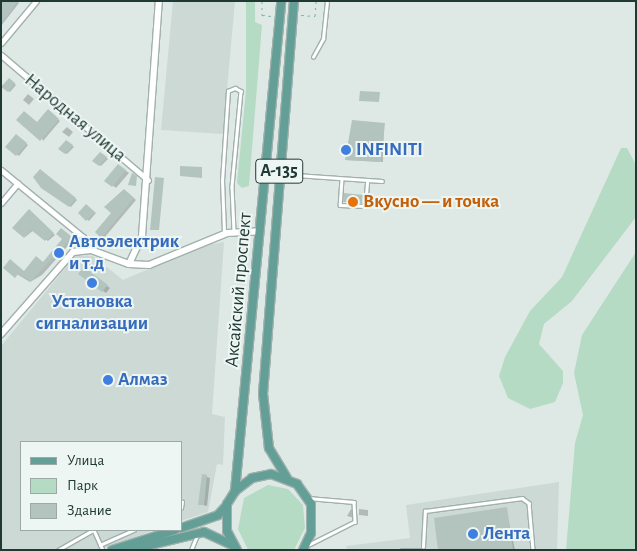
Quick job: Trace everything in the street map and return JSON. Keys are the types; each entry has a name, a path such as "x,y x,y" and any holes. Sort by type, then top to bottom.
{"main road":[{"name":"Аксайский проспект","path":"235,491 281,1"},
{"name":"Аксайский проспект","path":"294,1 278,174 263,394 270,448 286,478 308,498"},
{"path":"182,528 218,515 235,491 252,478 271,474 286,478"},
{"path":"304,549 314,516 308,498"},
{"path":"227,504 226,531 236,548"},
{"path":"112,550 173,531"},
{"path":"134,549 199,532 236,548"}],"street":[{"path":"1,43 36,1"},
{"path":"129,264 142,236 148,180 159,1"},
{"name":"Народная улица","path":"1,55 148,180"},
{"path":"1,170 83,237 83,248"},
{"path":"1,202 18,183"},
{"path":"1,334 73,252 83,248 129,264 149,265 224,234 260,231"}],"lane":[{"path":"313,57 323,39 327,1"},
{"path":"224,234 222,181 228,91 235,88 241,91 232,187 235,232"},
{"path":"278,174 382,181"},
{"path":"342,179 340,205 365,206 367,181"},
{"path":"304,549 355,522 354,502 308,498"},
{"path":"402,550 423,548 425,511 522,498 529,503 533,550"},
{"path":"58,550 91,531"},
{"path":"93,531 103,550"},
{"path":"100,545 132,531"},
{"path":"191,550 199,532"}],"path":[{"path":"262,1 262,15 280,16"},
{"path":"293,15 314,16 316,1"}],"shaded area":[{"path":"173,1 235,1 223,134 161,130"},
{"name":"Алмаз","path":"224,242 212,414 225,417 223,465 217,464 208,512 182,521 182,441 20,441 20,531 151,531 99,550 1,550 1,346 76,255 93,256 123,280 202,246"},
{"name":"Лента","path":"559,482 557,550 347,550 346,546 410,538 406,505"}],"green space":[{"path":"246,1 255,1 255,22 262,25 249,186 242,188 237,183 246,91"},
{"path":"621,148 627,148 636,165 636,217 572,301 544,324 539,344 563,371 563,383 555,402 530,409 508,398 499,376 505,357 530,311 562,277"},
{"path":"636,252 636,550 566,550 575,443 583,415 574,373 582,335"},
{"path":"268,485 288,489 303,505 305,528 294,550 248,550 238,529 244,498"}],"building":[{"path":"1,1 18,1 1,24"},
{"path":"9,78 15,83 8,92 1,87"},
{"path":"360,91 380,92 379,102 359,101"},
{"path":"48,109 59,119 40,141 16,120 24,111 37,122"},
{"path":"352,120 385,123 381,162 345,160"},
{"path":"16,134 27,143 16,156 5,147"},
{"path":"66,140 73,145 65,154 58,149"},
{"path":"100,152 107,157 99,166 92,161"},
{"path":"118,164 126,170 112,187 104,181"},
{"path":"180,166 202,167 202,178 180,176"},
{"path":"40,169 76,198 69,207 41,188 33,177"},
{"path":"132,173 137,176 136,186 128,185"},
{"path":"155,177 164,178 159,230 150,230"},
{"path":"124,189 134,198 101,238 95,232 111,213 104,207"},
{"name":"Вкусно — и точка","path":"344,193 363,195 362,203 343,202"},
{"path":"86,204 95,212 86,221 78,213"},
{"path":"29,209 54,233 45,241 31,230 24,238 12,228"},
{"path":"61,228 72,237 31,281 18,274 15,278 3,268 10,259 24,271 36,256 43,262 62,239 56,234"},
{"path":"84,267 108,285 102,292 78,274"},
{"path":"202,474 207,475 204,505 198,505"},
{"name":"Лента","path":"507,507 513,550 438,550 434,518"}],"place":[{"name":"INFINITI","path":"346,150"},
{"name":"Вкусно — и точка","path":"353,202"},
{"name":"Автоэлектрик и т.д","path":"59,253"},
{"name":"Установка сигнализации","path":"92,283"},
{"name":"Алмаз","path":"108,380"},
{"name":"Лента","path":"473,534"}]}
